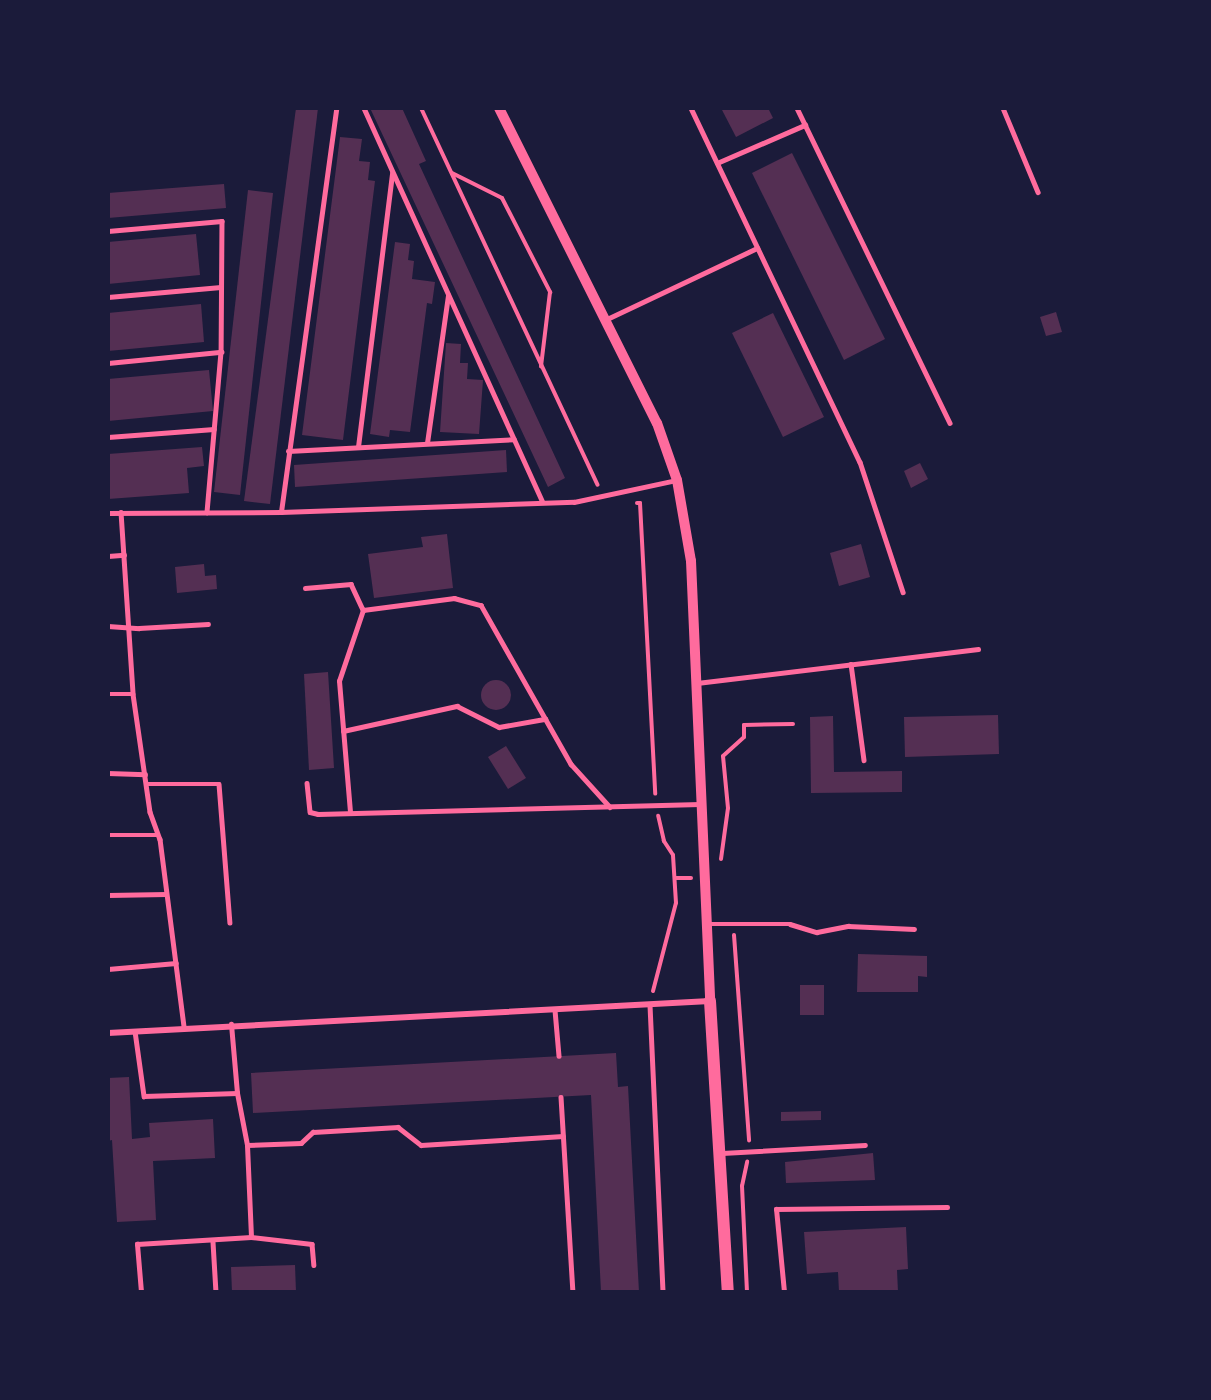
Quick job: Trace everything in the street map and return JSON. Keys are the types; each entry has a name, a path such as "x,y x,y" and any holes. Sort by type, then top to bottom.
{"main road":[{"path":"710,1001 728,1292"}],"street":[{"path":"108,1033 231,1024 710,1001 691,561 676,480 657,423 607,319 499,108"}],"lane":[{"path":"281,512 336,108"},
{"path":"364,108 542,501"},
{"path":"691,108 860,462 903,592"},
{"path":"797,108 950,423"},
{"path":"1003,108 1038,192"},
{"path":"717,163 805,125"},
{"path":"358,447 393,171"},
{"path":"108,231 222,221 221,352 207,512"},
{"path":"607,319 757,248"},
{"path":"108,297 222,287"},
{"path":"427,443 448,294"},
{"path":"108,363 221,352"},
{"path":"108,437 214,429"},
{"path":"288,451 514,439"},
{"path":"108,513 281,512 542,501 574,502 676,480"},
{"path":"121,512 133,694 150,812 159,835 184,1027"},
{"path":"108,556 124,555"},
{"path":"304,588 351,584 363,610 339,681 350,812"},
{"path":"363,610 454,598 481,605 571,764 610,807"},
{"path":"108,626 208,624"},
{"path":"695,683 978,649"},
{"path":"851,664 864,760"},
{"path":"108,694 133,694"},
{"path":"343,731 457,706 499,728 545,720"},
{"path":"108,773 145,774"},
{"path":"307,783 310,812 700,804"},
{"path":"146,784 219,784 230,923"},
{"path":"108,835 159,835"},
{"path":"108,895 166,894"},
{"path":"705,924 790,924 817,932 848,926 914,929"},
{"path":"108,969 176,963"},
{"path":"650,1005 663,1292"},
{"path":"555,1010 558,1056"},
{"path":"231,1024 237,1094 247,1145 251,1237"},
{"path":"135,1030 144,1096 237,1094"},
{"path":"561,1096 573,1292"},
{"path":"247,1145 301,1143 313,1132 398,1127 422,1145 563,1136"},
{"path":"719,1153 865,1145"},
{"path":"784,1292 776,1209 947,1207"},
{"path":"141,1292 137,1244 213,1242 251,1237 312,1244 314,1265"},
{"path":"213,1242 216,1292"}],"path":[{"path":"421,108 590,472 605,496"},
{"path":"450,173 502,198 550,292 541,367"},
{"path":"631,503 640,502 656,806 664,841 673,855 676,903 650,1005"},
{"path":"720,866 728,808 723,756 744,737 744,725 794,724"},
{"path":"733,924 750,1151 742,1186 747,1292"}],"building":[{"path":"296,108 318,108 270,504 244,501"},
{"path":"370,108 402,108 426,161 419,164 565,478 548,487"},
{"path":"721,108 768,108 773,118 736,137"},
{"path":"340,137 362,139 359,161 370,162 368,180 375,181 343,440 302,435"},
{"path":"792,153 885,339 844,360 752,173"},
{"path":"224,184 226,208 108,218 108,193"},
{"path":"248,190 273,193 240,495 214,492"},
{"path":"196,234 200,275 108,284 108,242"},
{"path":"395,242 410,244 408,260 414,261 412,279 435,282 432,304 427,303 410,432 390,430 389,437 370,434"},
{"path":"201,304 204,342 108,351 108,313"},
{"path":"1056,312 1062,332 1046,336 1040,317"},
{"path":"773,313 824,417 783,437 732,333"},
{"path":"446,343 461,344 460,363 468,363 467,379 483,380 479,434 440,432"},
{"path":"209,370 213,411 108,421 108,379"},
{"path":"202,447 204,466 187,468 189,493 108,499 108,454"},
{"path":"506,450 507,472 295,487 294,465"},
{"path":"920,463 928,479 911,488 904,471"},
{"path":"447,534 453,588 374,598 368,554 423,547 421,537"},
{"path":"861,544 870,577 839,586 830,553"},
{"path":"204,564 205,576 216,575 217,589 177,593 175,567"},
{"path":"328,672 334,768 309,770 304,674"},
{"path":"496,680 507,684 511,695 507,706 496,710 485,706 481,695 485,684"},
{"path":"998,715 999,754 905,757 904,717"},
{"path":"833,716 834,772 902,771 902,792 811,793 810,717"},
{"path":"506,746 526,778 508,789 488,757"},
{"path":"858,954 927,956 927,977 918,976 918,992 857,992"},
{"path":"800,985 824,985 824,1015 800,1015"},
{"path":"616,1053 618,1087 628,1086 639,1292 601,1292 591,1095 253,1113 251,1073"},
{"path":"129,1077 132,1139 150,1137 149,1123 213,1119 215,1158 153,1161 156,1220 117,1222 112,1140 108,1141 108,1078"},
{"path":"821,1111 821,1120 781,1121 781,1112"},
{"path":"873,1153 875,1180 786,1183 785,1162"},
{"path":"906,1227 908,1269 897,1270 898,1292 839,1292 838,1272 807,1274 804,1232"},
{"path":"295,1265 296,1292 232,1292 231,1267"}]}
